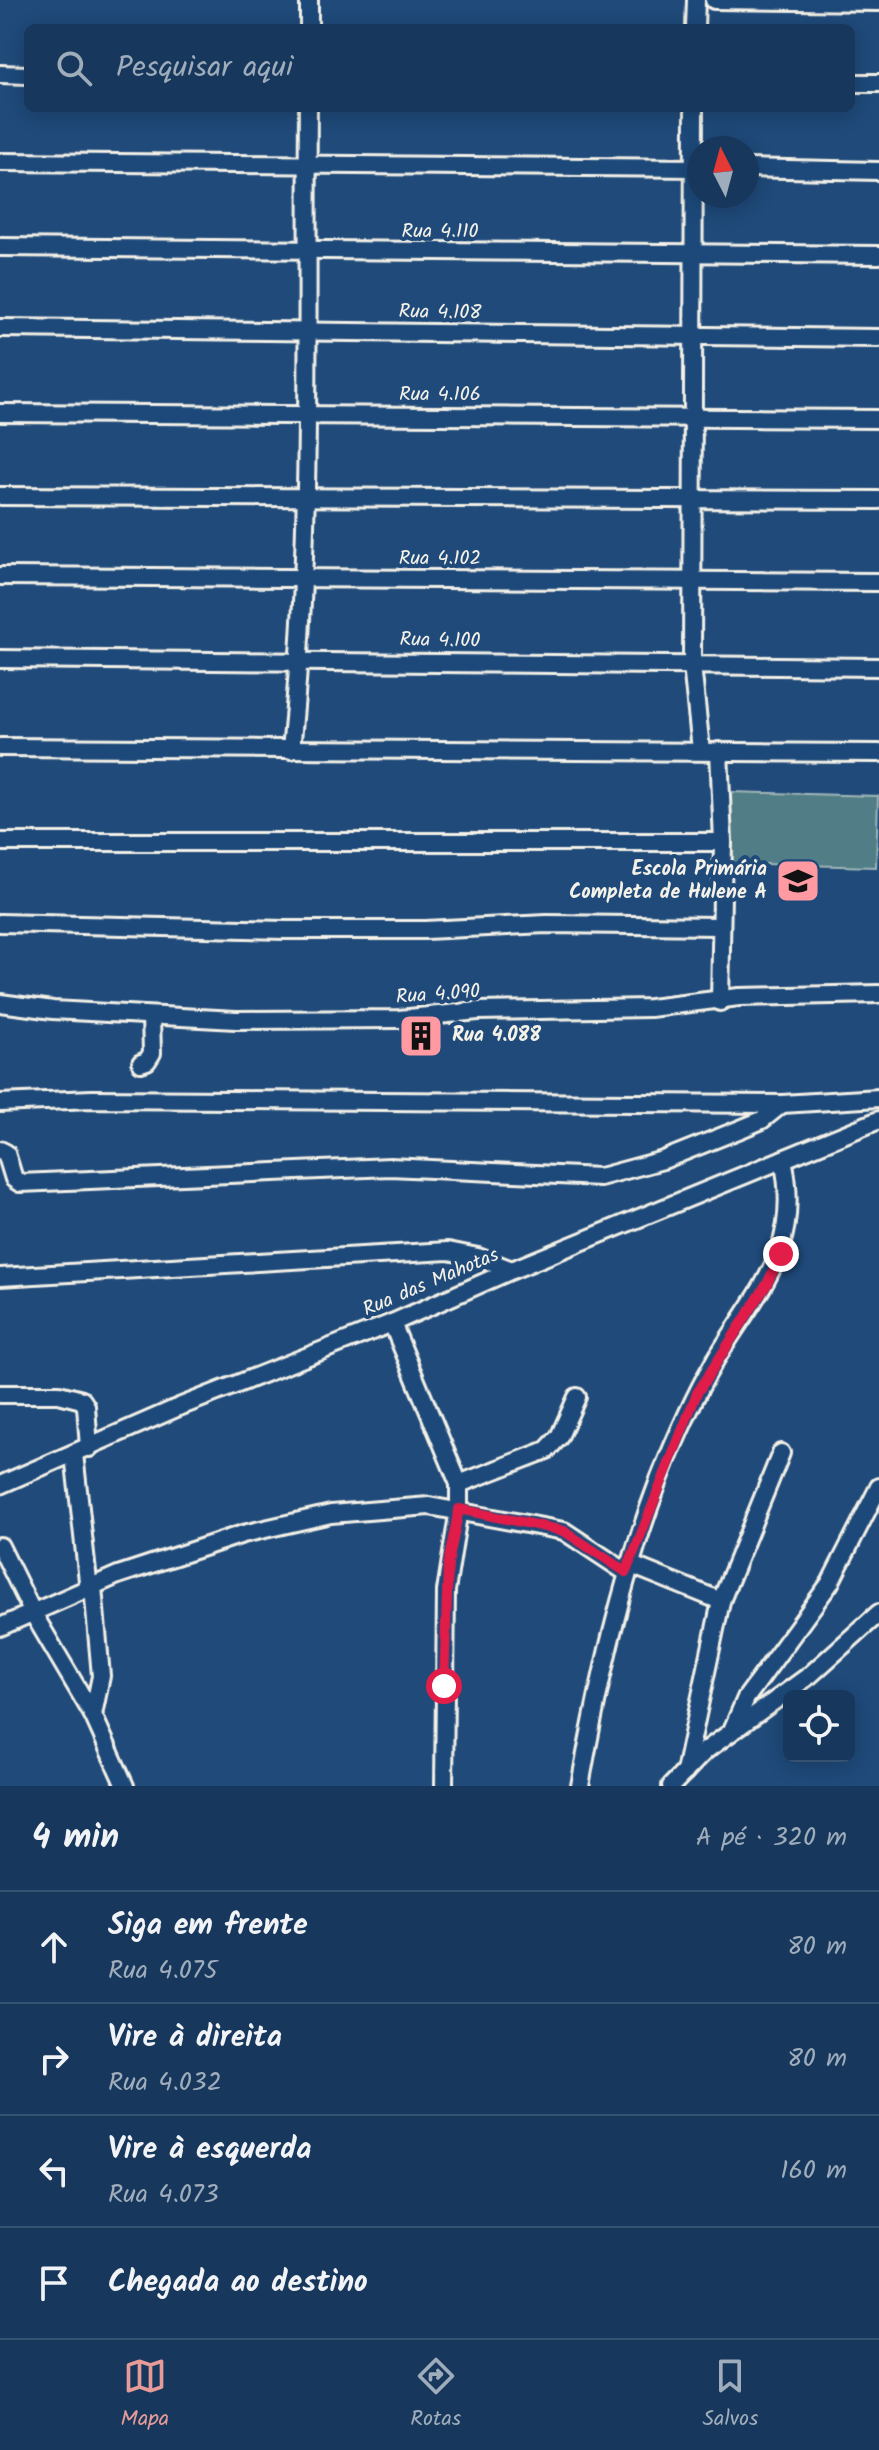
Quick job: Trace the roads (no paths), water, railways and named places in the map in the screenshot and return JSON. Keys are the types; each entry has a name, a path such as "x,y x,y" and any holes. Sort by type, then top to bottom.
{"street":[{"path":"309,0 309,24"},
{"path":"695,24 696,0"},
{"path":"714,0 879,2"},
{"path":"0,74 24,75"},
{"path":"855,83 879,83"},
{"path":"291,750 300,660 308,497 305,331 308,112"},
{"path":"694,112 695,136"},
{"path":"0,162 687,168"},
{"path":"759,168 879,171"},
{"path":"696,208 692,665 701,750"},
{"name":"Rua 4.110","path":"0,247 879,255"},
{"name":"Rua 4.108","path":"0,328 879,338"},
{"name":"Rua 4.106","path":"0,413 879,419"},
{"path":"0,496 879,500"},
{"name":"Rua 4.102","path":"0,576 879,582"},
{"name":"Rua 4.100","path":"0,659 879,667"},
{"path":"0,747 879,753"},
{"path":"719,751 723,842 719,926 720,1002"},
{"path":"0,842 723,842"},
{"path":"0,923 285,930 425,930 547,924 719,926"},
{"name":"Rua 4.090","path":"0,1003 236,1020 399,1019 478,1011 650,1008 720,1002 739,997 879,994"},
{"path":"141,1063 151,1058 151,1016"},
{"path":"0,1103 92,1099 782,1104 879,1098"},
{"path":"0,1150 6,1153 14,1179 20,1183 390,1167 600,1177 663,1160 743,1128 762,1120 782,1104"},
{"name":"Rua das Mahotas","path":"0,1485 179,1407 392,1323 512,1270 879,1120"},
{"path":"580,1786 597,1688 627,1568 697,1393 767,1284 781,1254 789,1209 783,1159"},
{"path":"0,1277 448,1251 478,1257 512,1270"},
{"path":"392,1323 459,1484 459,1509 446,1591 444,1786"},
{"path":"0,1394 59,1394 82,1400 86,1406 82,1451 91,1588 101,1676 93,1715"},
{"path":"459,1484 547,1450 559,1437 577,1397"},
{"path":"685,1772 721,1601 781,1453"},
{"path":"733,1728 746,1698 830,1583 879,1487"},
{"path":"0,1627 182,1552 292,1520 429,1506 459,1509 564,1531 627,1568 721,1601"},
{"path":"0,1546 34,1615 93,1715 125,1786"},
{"path":"671,1786 733,1728 810,1675 879,1613"}],"place":[{"name":"Escola Primária Completa de Hulene A","path":"798,881"},
{"name":"Rua 4.088","path":"421,1036"}]}
